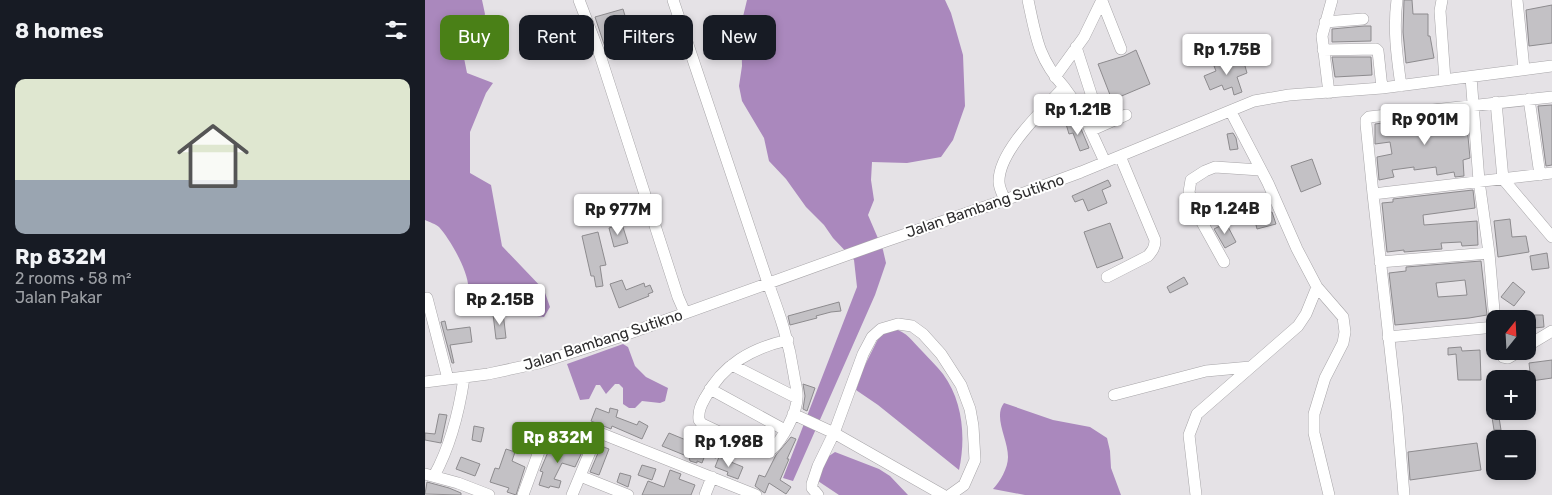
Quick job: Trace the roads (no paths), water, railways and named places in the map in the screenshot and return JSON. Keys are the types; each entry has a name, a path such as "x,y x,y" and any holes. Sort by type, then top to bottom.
{"street":[{"path":"579,0 600,55 678,297 685,312"},
{"path":"673,0 768,283 785,328 788,340 797,398 798,417 785,430 778,444 772,449 755,449 707,427 699,420 698,415 710,389 720,375 731,365 766,345 788,340"},
{"path":"1027,0 1040,52 1055,77 1094,129 1105,162"},
{"path":"1329,93 1322,36 1332,0"},
{"path":"1397,0 1395,16 1396,50 1401,86"},
{"path":"1442,0 1440,11 1445,80"},
{"path":"1517,0 1524,69"},
{"path":"1055,77 1084,36 1102,1"},
{"path":"1102,1 1121,49"},
{"path":"1325,22 1363,19"},
{"path":"1076,47 1095,106 1094,129"},
{"path":"1323,50 1376,49 1378,51 1382,88"},
{"name":"Jalan Bambang Sutikno","path":"425,382 464,378 539,364 1005,200 1231,112 1254,101 1289,95 1401,86 1552,66"},
{"path":"1471,77 1479,181 1489,253 1494,310"},
{"path":"1005,200 999,183 1001,170 1008,153 1024,131 1064,87"},
{"path":"1404,495 1397,411 1366,124 1367,118 1473,104 1552,97"},
{"path":"1529,99 1540,175"},
{"path":"1497,102 1503,180 1552,237"},
{"path":"1231,112 1317,287 1343,317 1345,332 1343,342 1325,378 1314,414 1314,432 1329,495"},
{"path":"1094,129 1126,115"},
{"path":"1107,278 1148,256 1155,246 1155,240 1120,156"},
{"path":"1224,262 1193,206 1189,192 1191,180 1205,170 1215,167 1260,170"},
{"path":"1373,194 1552,173"},
{"path":"1380,262 1489,253"},
{"path":"1196,495 1189,435 1192,422 1197,414 1298,326 1306,314 1317,287"},
{"path":"427,298 449,379"},
{"path":"818,495 812,488 812,484 863,354 871,337 881,329 898,324 912,326 923,334 941,354 961,385 970,409 975,460 964,485 950,495"},
{"path":"1388,337 1486,328"},
{"path":"1536,341 1552,331"},
{"path":"731,365 797,398"},
{"path":"1114,394 1207,371 1250,367"},
{"path":"464,378 458,415 450,439 430,475 489,495"},
{"path":"710,389 785,430"},
{"path":"798,417 831,432 943,495"},
{"path":"572,495 597,435 600,433 756,495"},
{"path":"523,495 541,446"},
{"path":"580,476 628,495"},
{"path":"705,495 712,478"}]}
